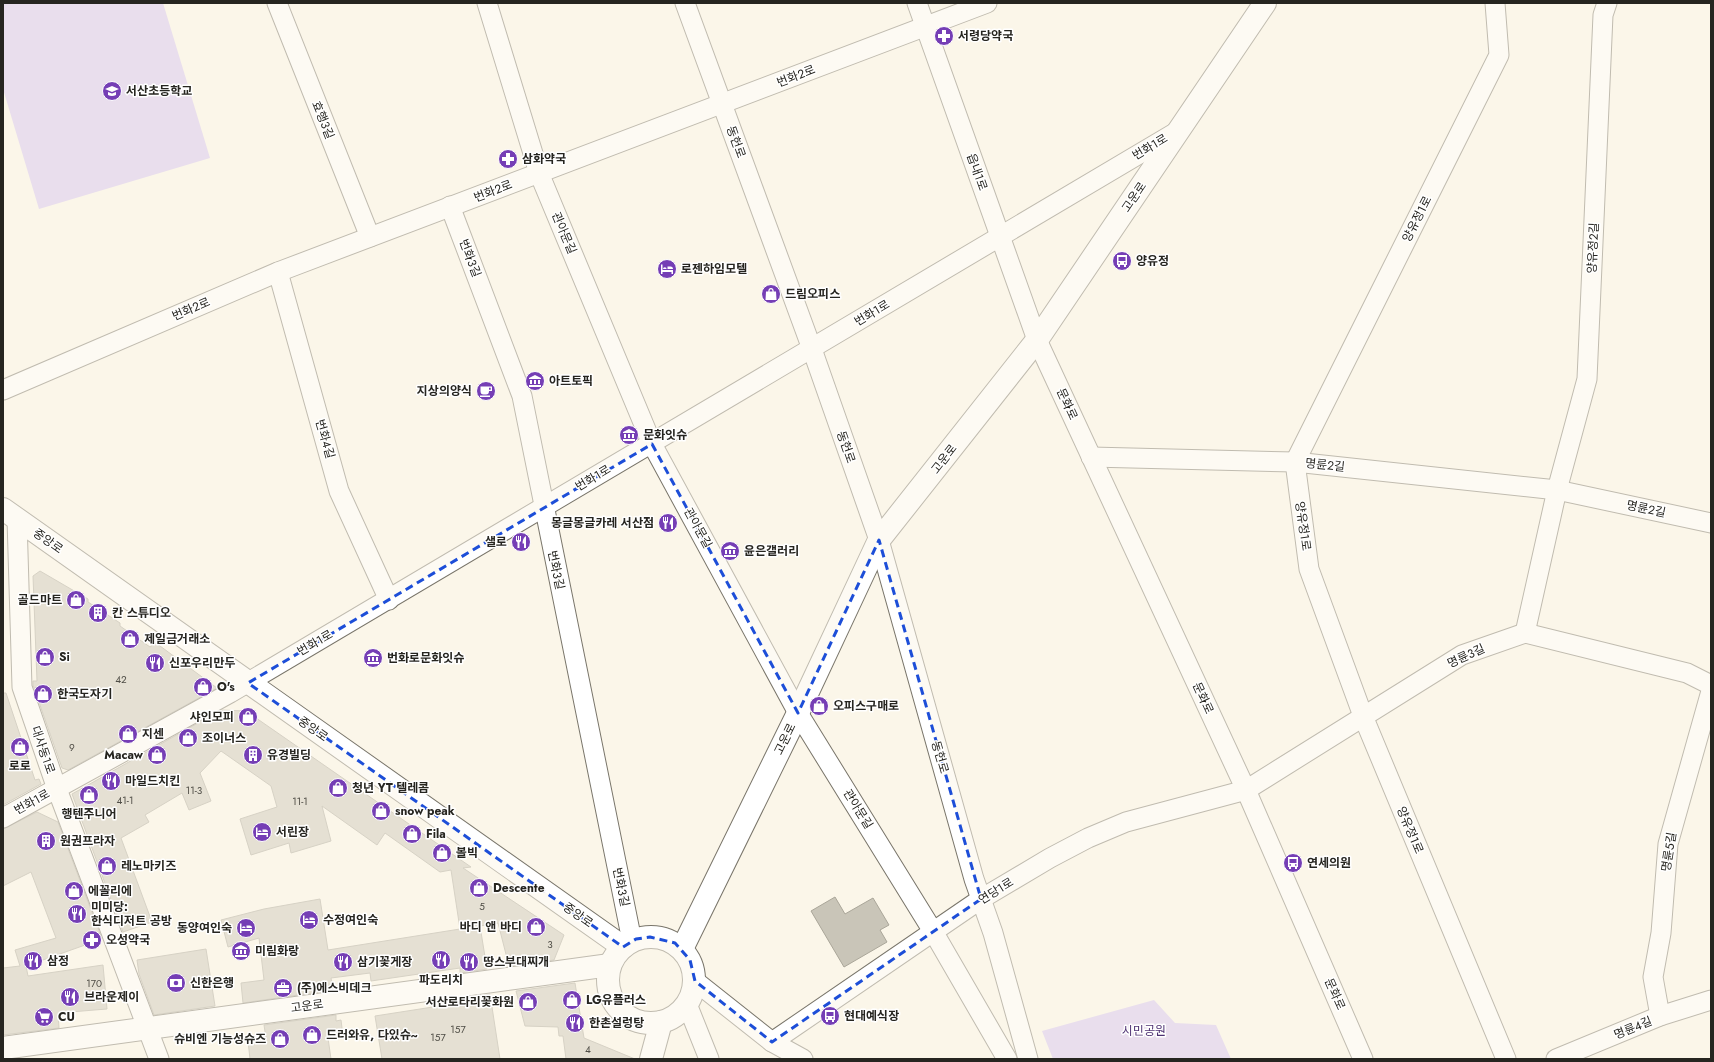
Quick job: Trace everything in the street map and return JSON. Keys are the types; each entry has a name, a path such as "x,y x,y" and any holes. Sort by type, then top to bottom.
{"street":[{"name":"효행3길","path":"277,3 370,237"},
{"name":"관아문길","path":"487,3 539,173 652,444 798,713 934,933 1006,1059"},
{"name":"동헌로","path":"685,3 812,349 879,540 974,879 981,899"},
{"name":"읍내1로","path":"917,3 1037,340"},
{"name":"번화2로","path":"3,390 278,272 987,3"},
{"name":"고운로","path":"682,949 798,713 879,540 1037,340 1265,3"},
{"name":"양유정1로","path":"1495,3 1499,55 1295,462 1309,570 1362,716 1506,1059"},
{"name":"양유정2길","path":"1557,490 1587,379 1603,15 1607,3"},
{"name":"번화1로","path":"3,818 248,683 1179,130"},
{"name":"번화3길","path":"450,206 522,396 627,944"},
{"name":"번화4길","path":"278,272 339,492 389,600"},
{"name":"문화로","path":"1037,340 1246,790 1363,1059"},
{"name":"명륜2길","path":"1091,457 1295,462 1557,490 1711,523"},
{"path":"1557,490 1525,633 1687,673 1711,685"},
{"name":"중앙로","path":"10,514 248,683 627,944"},
{"name":"대사동1로","path":"10,514 22,687 57,789 159,1059"},
{"name":"명륜3길","path":"1246,790 1362,716 1462,655 1525,633"},
{"name":"명륜5길","path":"1660,1016 1653,977 1661,933 1668,844 1711,691"},
{"name":"연당1로","path":"772,1042 934,933 981,899 1088,838 1126,822 1246,790"},
{"path":"981,899 993,933 1028,1059"},
{"path":"645,937 658,937 671,941 682,949 692,964 695,981 693,993 687,1004 676,1016 661,1022 649,1023 637,1021 620,1010 610,993 608,981 610,965 627,944 645,937"},
{"name":"고운로","path":"3,1048 610,965"},
{"path":"695,981 772,1042 803,1059"},
{"name":"명륜4길","path":"1556,1059 1660,1016 1711,1000"},
{"path":"687,1004 710,1059"},
{"path":"651,1059 661,1022"}],"highlighted area":[{"path":"652,444 798,713 879,540 981,899 772,1042 695,981 690,960 675,943 650,937 636,939 623,947 248,683"}],"green space":[{"name":"서산초등학교","path":"3,3 163,3 210,158 39,209 3,89"},
{"name":"시민공원","path":"1154,1000 1175,1023 1216,1025 1231,1059 1053,1059 1042,1031"}],"building":[{"path":"40,571 88,599 88,602 120,623 120,626 150,647 156,643 217,688 68,770 62,768 33,685 33,681 37,681 33,576"},
{"path":"3,693 6,693 35,780 39,779 41,784 3,805"},
{"path":"221,710 246,711 471,867 463,868 564,935 554,960 509,966 498,923 480,926 487,969 460,973 460,968 371,981 370,973 331,978 333,990 243,1003 241,983 264,980 259,938 228,947 221,920 264,909 320,899 328,950 460,929 451,870 440,872 385,833 377,845 322,806 331,841 291,853 289,843 251,855 240,819 277,807 271,786 221,751 200,773 211,801 189,810 182,793 145,815 149,822 121,838 152,922 123,932 72,794"},
{"path":"37,812 58,822 102,939 26,966 28,976 103,965 107,1009 58,1013 59,1028 3,1035 3,968 20,966 15,950 56,938 31,872 3,886 3,829"},
{"path":"835,897 845,914 873,898 889,925 880,930 887,942 844,967 811,911"},
{"name":"신한은행","path":"206,949 215,1006 154,1015 139,974 137,960"},
{"path":"575,983 584,1038 635,1059 566,1059 563,1036 559,1036 558,1027 525,1026 516,991"},
{"path":"490,994 500,1059 382,1059 375,1016 465,1002 464,998"},
{"path":"336,1015 336,1021 341,1020 343,1036 328,1038 331,1059 250,1059 248,1041 266,1038 264,1025"}],"place":[{"name":"서령당약국","path":"944,36"},
{"name":"서산초등학교","path":"112,91"},
{"name":"삼화약국","path":"508,159"},
{"name":"양유정","path":"1122,261"},
{"name":"로젠하임모텔","path":"667,269"},
{"name":"드림오피스","path":"771,294"},
{"name":"아트토픽","path":"535,381"},
{"name":"지상의양식","path":"486,391"},
{"name":"문화잇슈","path":"629,435"},
{"name":"몽글몽글카레 서산점","path":"668,523"},
{"name":"샐로","path":"521,542"},
{"name":"윤은갤러리","path":"730,551"},
{"name":"골드마트","path":"76,600"},
{"name":"칸 스튜디오","path":"98,613"},
{"name":"제일금거래소","path":"130,639"},
{"name":"Si","path":"45,657"},
{"name":"번화로문화잇슈","path":"373,658"},
{"name":"신포우리만두","path":"155,663"},
{"name":"O's","path":"203,687"},
{"name":"한국도자기","path":"43,694"},
{"name":"오피스구매로","path":"819,706"},
{"name":"샤인모피","path":"248,717"},
{"name":"지센","path":"128,734"},
{"name":"조이너스","path":"188,738"},
{"name":"로로","path":"20,747"},
{"name":"Macaw","path":"157,755"},
{"name":"유경빌딩","path":"253,755"},
{"name":"마일드치킨","path":"111,781"},
{"name":"청년 YT 텔레콤","path":"338,788"},
{"name":"행텐주니어","path":"89,795"},
{"name":"snow peak","path":"381,811"},
{"name":"서린장","path":"262,832"},
{"name":"Fila","path":"412,834"},
{"name":"원권프라자","path":"46,841"},
{"name":"볼빅","path":"442,853"},
{"name":"연세의원","path":"1293,863"},
{"name":"레노마키즈","path":"107,866"},
{"name":"Descente","path":"479,888"},
{"name":"에꼴리에","path":"74,891"},
{"name":"미미당: 한식디저트 공방","path":"77,914"},
{"name":"수정여인숙","path":"309,920"},
{"name":"바디 앤 바디","path":"536,927"},
{"name":"동양여인숙","path":"246,928"},
{"name":"오성약국","path":"92,940"},
{"name":"미림화랑","path":"241,951"},
{"name":"파도리치","path":"441,960"},
{"name":"삼정","path":"33,961"},
{"name":"삼기꽃게장","path":"343,962"},
{"name":"땅스부대찌개","path":"469,962"},
{"name":"신한은행","path":"176,983"},
{"name":"(주)에스비데크","path":"283,988"},
{"name":"브라운제이","path":"70,997"},
{"name":"LG유플러스","path":"572,1000"},
{"name":"서산로타리꽃화원","path":"528,1002"},
{"name":"현대예식장","path":"830,1016"},
{"name":"CU","path":"44,1017"},
{"name":"한촌설렁탕","path":"575,1023"},
{"name":"드러와유, 다있슈~","path":"312,1035"},
{"name":"슈비엔 기능성슈즈","path":"280,1039"}]}
